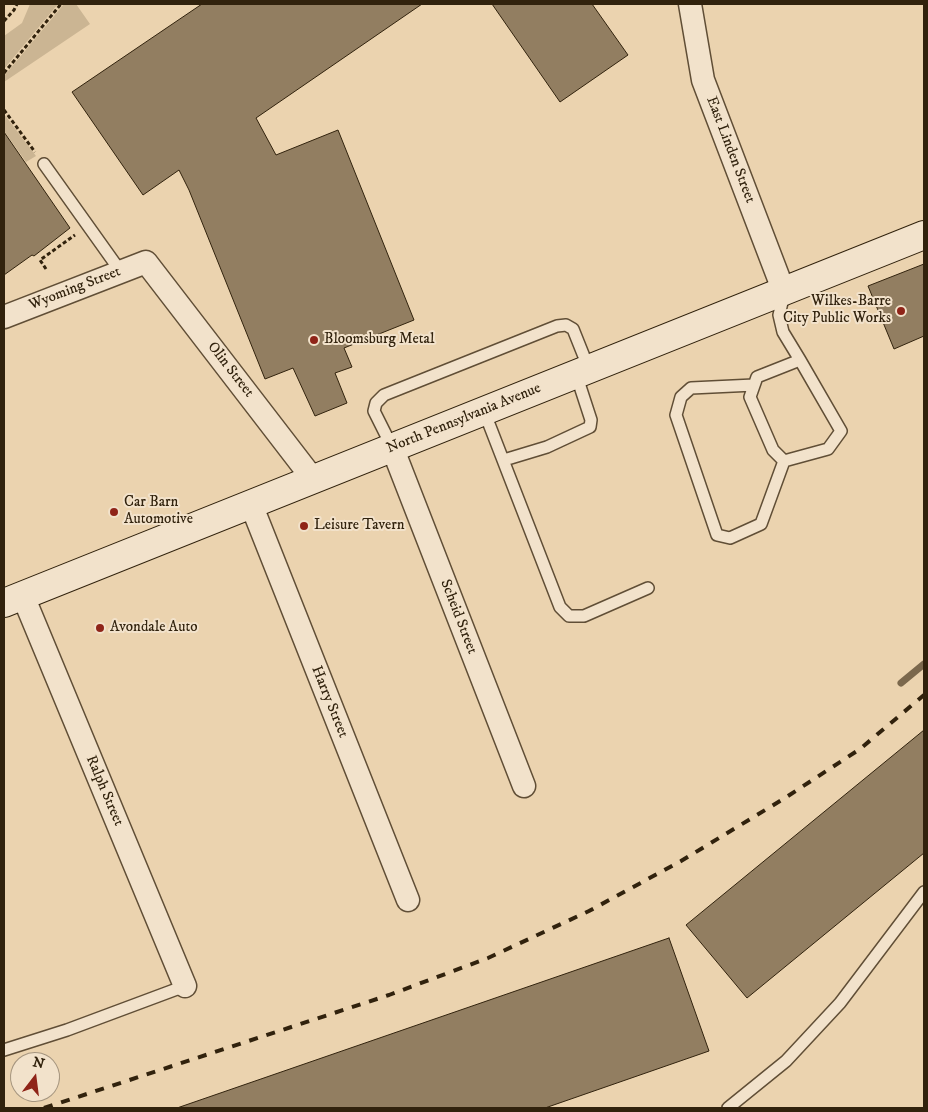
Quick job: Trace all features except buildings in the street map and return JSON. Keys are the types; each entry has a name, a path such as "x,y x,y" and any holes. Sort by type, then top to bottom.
{"street":[{"name":"East Linden Street","path":"690,4 703,80 784,292"},
{"name":"North Pennsylvania Avenue","path":"13,599 924,236"},
{"name":"Wyoming Street","path":"4,317 146,262"},
{"name":"Olin Street","path":"146,262 313,478"},
{"name":"Scheid Street","path":"392,447 524,786"},
{"name":"Harry Street","path":"251,504 408,900"},
{"name":"Ralph Street","path":"13,599 185,986"}],"lane":[{"path":"41,160 121,272"},
{"path":"784,292 780,321 783,332 841,431 828,449 784,461"},
{"path":"392,447 374,411 376,403 384,395 557,326 566,325 573,329 592,420 590,427 547,447 504,460"},
{"path":"784,461 773,450 750,397 757,377 800,360"},
{"path":"754,385 691,388 681,397 676,415 717,535 730,538 761,524 784,461"},
{"path":"484,411 560,607 569,616 584,616 648,588"},
{"path":"728,1108 786,1061 840,1003 924,892"},
{"path":"4,1050 67,1030 185,986"}],"path":[{"path":"4,21 17,4"},
{"path":"4,73 61,4"},
{"path":"4,110 41,160"},
{"path":"46,268 40,260 88,227"}],"shaded area":[{"path":"30,4 58,4 4,69 4,36 22,23"},
{"path":"64,4 76,4 90,24 4,82 4,76"},
{"path":"4,114 36,156 26,162 4,131"}],"waterway":[{"path":"901,683 924,664"}],"railway":[{"path":"44,1108 389,995 488,958 589,911 681,861 785,798 860,749 924,695"}],"place":[{"name":"Wilkes-Barre City Public Works","path":"901,311"},
{"name":"Bloomsburg Metal","path":"314,340"},
{"name":"Car Barn Automotive","path":"114,512"},
{"name":"Leisure Tavern","path":"304,526"},
{"name":"Avondale Auto","path":"100,628"}]}
